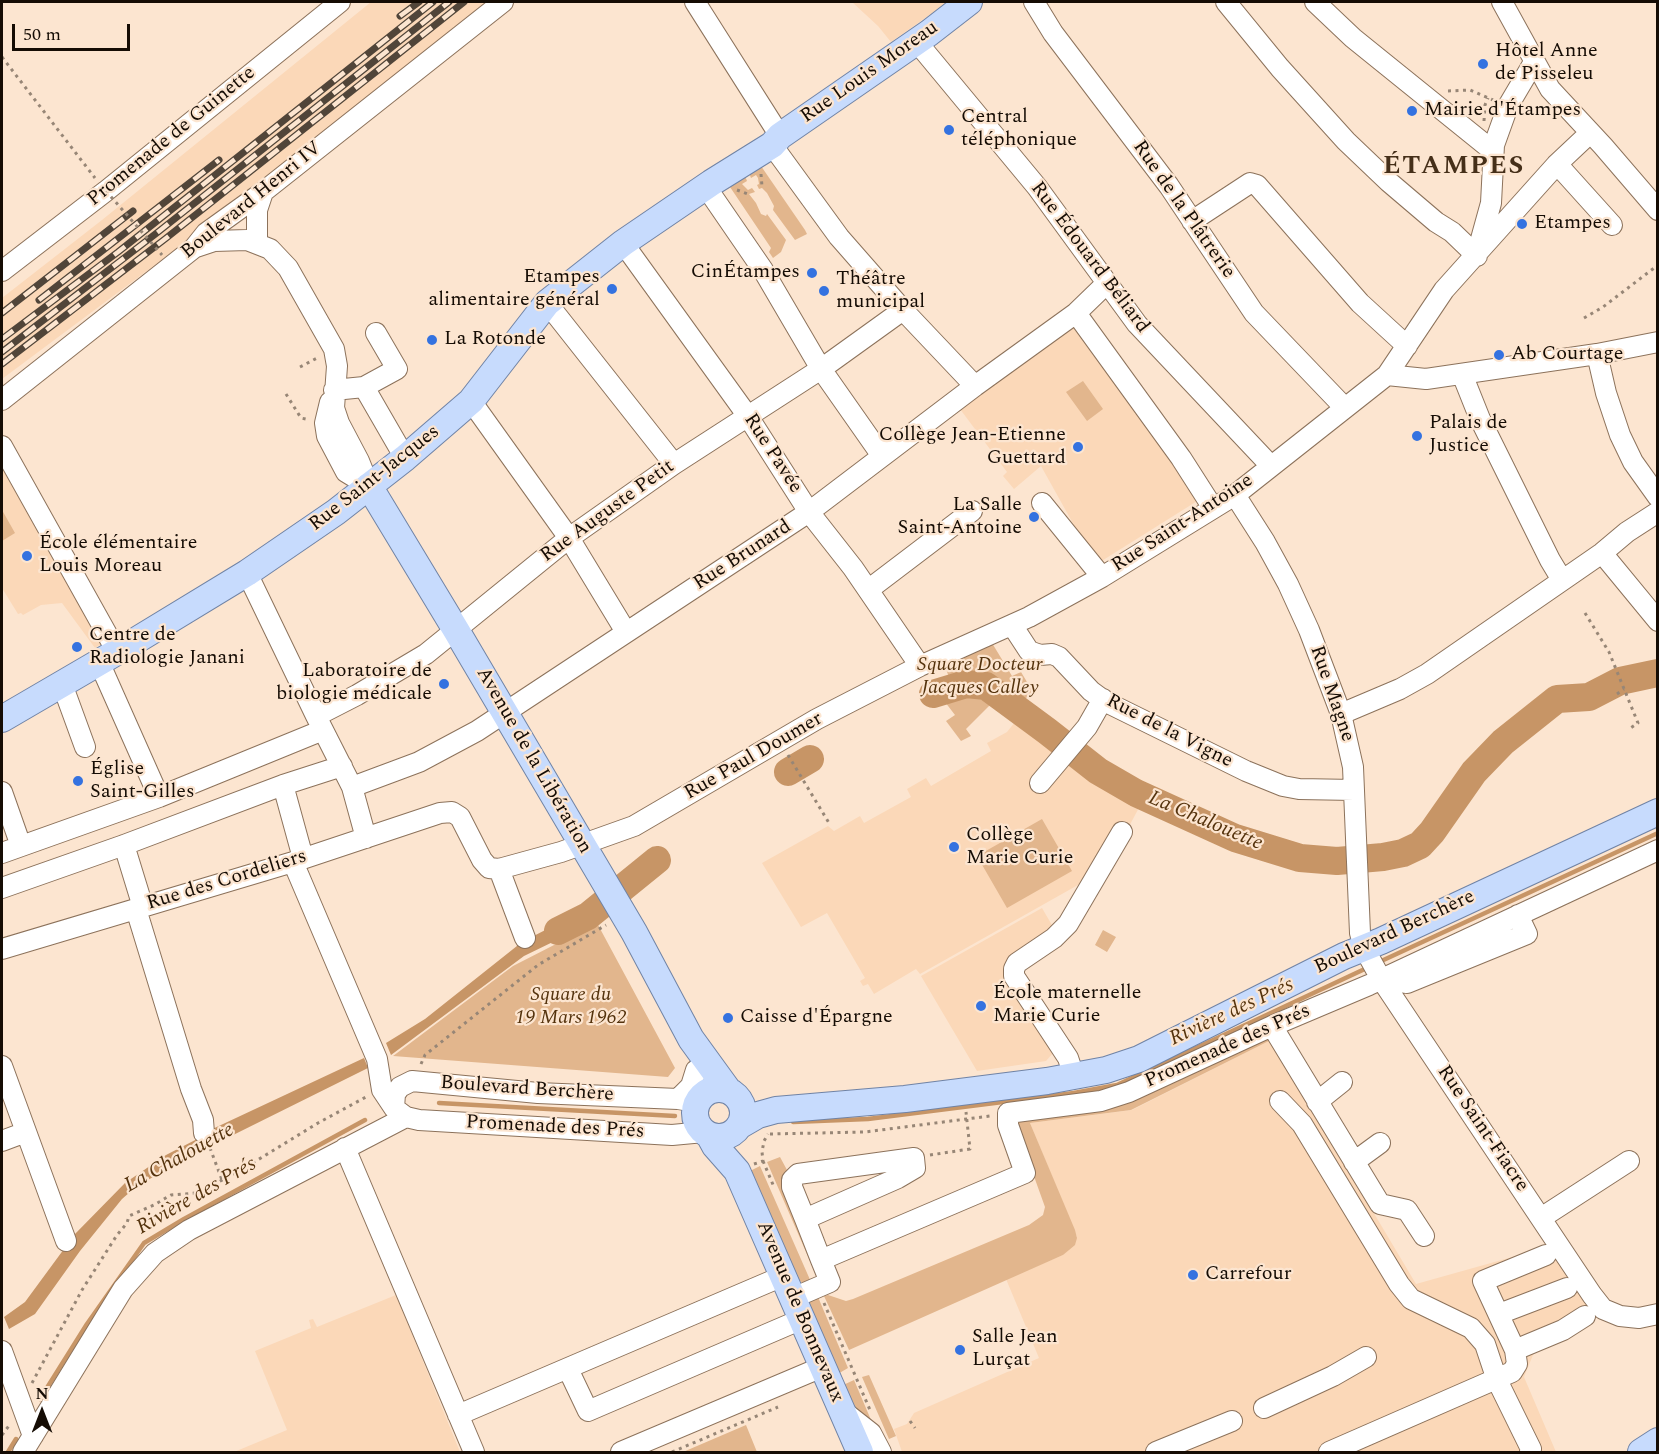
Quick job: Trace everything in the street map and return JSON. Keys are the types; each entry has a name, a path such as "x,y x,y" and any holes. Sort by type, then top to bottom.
{"main road":[{"name":"Rue Louis Moreau","path":"706,187 776,141 969,2"},
{"name":"Rue Saint-Jacques","path":"2,719 247,573 336,512 405,458 471,401 547,303 622,243 706,187"},
{"name":"Avenue de la Libération","path":"369,486 618,906 691,1039 731,1092"},
{"name":"Boulevard Berchère","path":"737,1128 758,1115 776,1110 905,1099 1106,1070 1138,1059 1364,948 1658,812"},
{"name":"Avenue de la Libération","path":"691,1039 696,1070 691,1100"},
{"path":"712,1089 731,1092 742,1106 743,1116 737,1128 723,1136 706,1133 696,1121 695,1108 691,1100 712,1089"},
{"name":"Boulevard Berchère","path":"731,1092 852,1103"},
{"name":"Avenue de Bonnevaux","path":"737,1128 737,1171"},
{"name":"Avenue de Bonnevaux","path":"706,1133 737,1171 860,1452"},
{"path":"1641,1452 1658,1441"}],"street":[{"name":"Promenade de Guinette","path":"2,271 106,191 340,2"},
{"name":"Boulevard Henri IV","path":"2,400 194,248 206,233 263,192 503,2"},
{"path":"695,2 776,141 839,237 903,310 975,386"},
{"name":"Rue de la Plâtrerie","path":"1034,2 1053,33 1169,186 1254,314 1345,408"},
{"path":"1226,2 1280,68 1346,141 1389,182 1436,222 1452,232 1477,256 1491,203 1493,151 1508,106 1534,62"},
{"path":"1315,2 1353,38 1493,151"},
{"path":"1502,2 1550,88 1658,210"},
{"name":"Rue Édouard Béliard","path":"916,41 1037,187 1137,324 1271,466"},
{"name":"Rue Saint-Antoine","path":"1012,625 1102,577 1235,495 1388,375 1444,290 1477,256 1557,164 1590,133"},
{"path":"1557,164 1612,225"},
{"path":"1192,221 1250,183 1257,185 1360,303 1407,346"},
{"path":"706,187 763,270 821,369 882,456"},
{"path":"256,242 256,210 263,192"},
{"path":"194,248 228,239 256,242 270,249 288,268 334,349 337,366 334,408 339,423 360,461 369,486"},
{"name":"Rue Pavée","path":"622,243 747,415 809,512 854,568 920,666"},
{"name":"Rue Brunard","path":"352,787 443,751 505,714 809,512 975,386 1076,313 1107,283"},
{"path":"547,303 674,464"},
{"name":"Rue Auguste Petit","path":"2,852 159,798 320,723 357,695 426,654 568,538 747,415 821,369 903,310"},
{"path":"1076,313 1174,448 1213,508"},
{"path":"334,390 364,387 397,369 376,333"},
{"path":"1388,375 1426,379 1597,354 1658,342"},
{"path":"1597,354 1604,387 1620,435 1633,462 1658,497"},
{"path":"1462,374 1480,419 1562,580"},
{"path":"364,387 405,458"},
{"path":"334,390 327,410 327,436 346,472 369,486"},
{"path":"471,401 568,538 626,632"},
{"path":"2,446 108,657 159,798"},
{"name":"Rue Magne","path":"1235,495 1288,584 1309,630 1341,714 1351,751 1360,933 1364,948"},
{"path":"1042,503 1102,577"},
{"path":"868,590 972,511"},
{"path":"1341,714 1400,689 1427,674 1602,554 1627,532 1658,512"},
{"path":"1602,554 1658,621"},
{"path":"247,573 352,787 366,838"},
{"name":"Rue de la Vigne","path":"1012,625 1023,653 1053,654 1059,657 1091,691 1103,699 1270,782 1299,789 1354,790"},
{"name":"Rue Paul Doumer","path":"494,868 582,845 634,826 789,735 920,666 1012,625"},
{"path":"62,684 85,747"},
{"path":"1040,783 1077,740 1103,699"},
{"path":"2,888 283,785 342,766"},
{"path":"28,1444 123,1289 155,1253 189,1230 345,1148 400,1112 381,1088 377,1059 298,860 283,785"},
{"path":"2,792 21,846"},
{"name":"Rue des Cordeliers","path":"2,950 298,860 440,813 452,812 460,817 482,860 494,868"},
{"path":"1074,1076 1068,1058 1014,976 1017,963 1054,938 1068,924 1122,832"},
{"path":"124,845 139,908 191,1089 203,1120 207,1141"},
{"name":"Promenade des Prés","path":"1008,1113 1101,1101 1129,1092 1381,979 1658,850"},
{"path":"494,868 525,938"},
{"name":"Rue Saint-Fiacre","path":"1364,948 1381,979 1592,1295 1594,1312"},
{"path":"1272,1026 1380,1204 1407,1210 1424,1236"},
{"path":"377,1059 397,1075 412,1081"},
{"path":"2,1066 66,1241"},
{"name":"Boulevard Berchère","path":"400,1112 395,1094 400,1087 412,1081 538,1093 691,1100"},
{"path":"1317,1102 1342,1082"},
{"path":"1280,1101 1302,1124 1399,1284 1412,1299 1471,1328 1485,1344 1497,1380 1530,1451"},
{"name":"Promenade des Prés","path":"400,1112 419,1120 672,1135 706,1133"},
{"path":"821,1260 1025,1173 1008,1125 1008,1113"},
{"path":"2,1141 26,1132"},
{"path":"1354,1162 1380,1143"},
{"path":"345,1148 474,1452"},
{"path":"458,1415 568,1369 792,1298 830,1282 821,1260 805,1220 792,1187 792,1180 798,1174 914,1158 915,1168 898,1178 805,1220"},
{"path":"1541,1218 1629,1161"},
{"path":"1329,1452 1512,1372 1517,1364 1515,1350 1483,1281 1546,1255"},
{"path":"1499,1314 1567,1288"},
{"path":"568,1369 588,1411 792,1298"},
{"path":"1515,1350 1563,1330 1594,1312 1639,1317 1658,1314"},
{"path":"2,1351 18,1393 28,1444"},
{"path":"1263,1408 1333,1376 1366,1357"},
{"path":"621,1452 822,1366"},
{"path":"841,1410 871,1433 881,1452"},
{"path":"1156,1452 1232,1421"}],"path":[{"path":"2,57 106,191 162,255"},
{"path":"1431,102 1448,91 1470,90 1508,106"},
{"path":"1584,318 1603,307 1658,265"},
{"path":"286,394 301,418 326,423"},
{"path":"1585,613 1609,652 1638,723 1629,729"},
{"path":"1617,694 1624,689"},
{"path":"792,762 829,823"},
{"path":"412,1081 425,1055 538,965 618,906"},
{"path":"18,1393 33,1382 82,1290 127,1223 129,1216 171,1195 197,1193 381,1088"},
{"path":"914,1158 970,1149 966,1111"},
{"path":"768,1134 865,1132 1008,1113"},
{"path":"207,1141 222,1180"},
{"path":"672,1452 785,1403"},
{"path":"910,1420 915,1428"}],"shaded area":[{"path":"371,2 486,2 199,232 2,379 2,298"},
{"path":"852,2 948,2 891,42 878,26"},
{"name":"Collège Jean-Etienne Guettard","path":"1072,322 1202,498 1100,562 1075,527 1041,466 1014,489 1003,476 1007,472 960,409"},
{"name":"École élémentaire Louis Moreau","path":"2,463 101,644 95,648 62,603 41,605 23,615 18,614 2,588"},
{"name":"Collège Marie Curie","path":"1015,722 1142,802 1101,879 1085,881 920,974 916,969 874,994 868,984 863,986 860,981 865,978 827,913 801,927 762,863 828,826 834,831 860,816 864,823 911,797 907,789 926,778 931,786 991,751 987,743 1007,732"},
{"name":"École maternelle Marie Curie","path":"1042,908 1063,944 1005,980 1053,1053 1046,1061 977,1071 921,976"},
{"path":"1271,1040 1416,1284 1548,1247 1591,1309 1535,1350 1524,1377 1556,1452 902,1452 894,1429 907,1424 914,1413 1039,1358 1006,1279 1063,1255 1077,1237 1030,1123 1132,1110"},
{"path":"396,1295 460,1452 234,1452 287,1430 255,1351 311,1328 309,1320 313,1319 317,1327"}],"green space":[{"path":"761,166 807,234 795,240 773,210 774,206 767,193 762,188 759,189 756,175 751,178 749,173"},
{"path":"745,176 747,181 742,184 748,190 752,188 755,192 749,194 761,214 766,216 767,214 786,240 781,252 773,258 769,252 771,248 730,187"},
{"path":"1083,381 1103,409 1087,421 1066,392"},
{"path":"2,510 15,533 2,541"},
{"name":"Square Docteur Jacques Calley","path":"992,643 1012,676 1021,672 1033,692 1019,704 1010,700 1006,708 996,699 966,729 971,736 961,741 946,721 955,715 945,702 957,698 944,664"},
{"path":"1042,819 1072,871 1007,908 977,856"},
{"name":"Square du 19 Mars 1962","path":"597,923 675,1068 668,1077 393,1056 513,966"},
{"path":"1103,930 1116,937 1107,952 1095,945"},
{"path":"1266,1038 1271,1040 1131,1110 1030,1123 1075,1230 1077,1238 1075,1245 1063,1255 849,1350 824,1296 828,1295 846,1301 853,1299 1029,1225 1043,1215 1045,1207 1013,1118 1131,1102"},
{"path":"780,1157 787,1170 782,1181 816,1275 767,1162"},
{"path":"760,1166 811,1282 804,1283 795,1279 748,1172"},
{"path":"818,1297 848,1368 836,1375 806,1303"},
{"path":"869,1375 896,1436 889,1439 862,1377"},
{"path":"854,1380 874,1427 851,1405 841,1386"},
{"path":"746,1425 757,1452 683,1452"}],"water":[{"path":"590,907 598,920 524,956 391,1055 386,1043 425,1019 522,942"},
{"path":"364,1058 368,1068 211,1146 206,1132"},
{"path":"203,1136 207,1147 137,1186 122,1199 80,1251 35,1314 9,1329 4,1317 25,1302 75,1234 125,1183 166,1155"}],"waterway":[{"name":"La Chalouette","path":"933,694 966,684 986,686 1098,771 1136,793 1235,838 1300,858 1337,861 1383,857 1403,853 1420,845 1432,832 1474,772 1503,742 1557,699 1589,697 1620,681 1658,673"},
{"name":"La Chalouette","path":"788,772 810,759"},
{"name":"Rivière des Prés","path":"1377,963 1658,833"},
{"name":"La Chalouette","path":"558,931 588,916 657,860"},
{"name":"Rivière des Prés","path":"793,1122 868,1119 1074,1093 1117,1085 1369,967"},
{"name":"Rivière des Prés","path":"439,1103 675,1116"},
{"name":"Rivière des Prés","path":"40,1399 87,1324 144,1243 365,1120"},
{"name":"Rivière des Prés","path":"8,1452 16,1439"}],"railway":[{"path":"400,16 419,2"},
{"path":"2,339 118,252 433,2"},
{"path":"2,352 449,2"},
{"path":"2,364 165,239 464,2"},
{"path":"39,300 219,160"},
{"path":"2,313 133,211"}],"place":[{"name":"Hôtel Anne de Pisseleu","path":"1483,64"},
{"name":"Mairie d'Étampes","path":"1412,111"},
{"name":"Central téléphonique","path":"949,130"},
{"name":"Etampes","path":"1522,224"},
{"name":"CinÉtampes","path":"812,273"},
{"name":"Etampes alimentaire général","path":"612,289"},
{"name":"Théâtre municipal","path":"824,291"},
{"name":"La Rotonde","path":"432,340"},
{"name":"Ab Courtage","path":"1499,355"},
{"name":"Palais de Justice","path":"1417,436"},
{"name":"Collège Jean-Etienne Guettard","path":"1078,447"},
{"name":"La Salle Saint-Antoine","path":"1034,517"},
{"name":"École élémentaire Louis Moreau","path":"27,556"},
{"name":"Centre de Radiologie Janani","path":"77,647"},
{"name":"Laboratoire de biologie médicale","path":"444,684"},
{"name":"Église Saint-Gilles","path":"78,781"},
{"name":"Collège Marie Curie","path":"954,847"},
{"name":"École maternelle Marie Curie","path":"981,1006"},
{"name":"Caisse d'Épargne","path":"728,1018"},
{"name":"Carrefour","path":"1193,1275"},
{"name":"Salle Jean Lurçat","path":"960,1350"}],"district":[{"name":"ÉTAMPES","path":"1454,168"}]}
